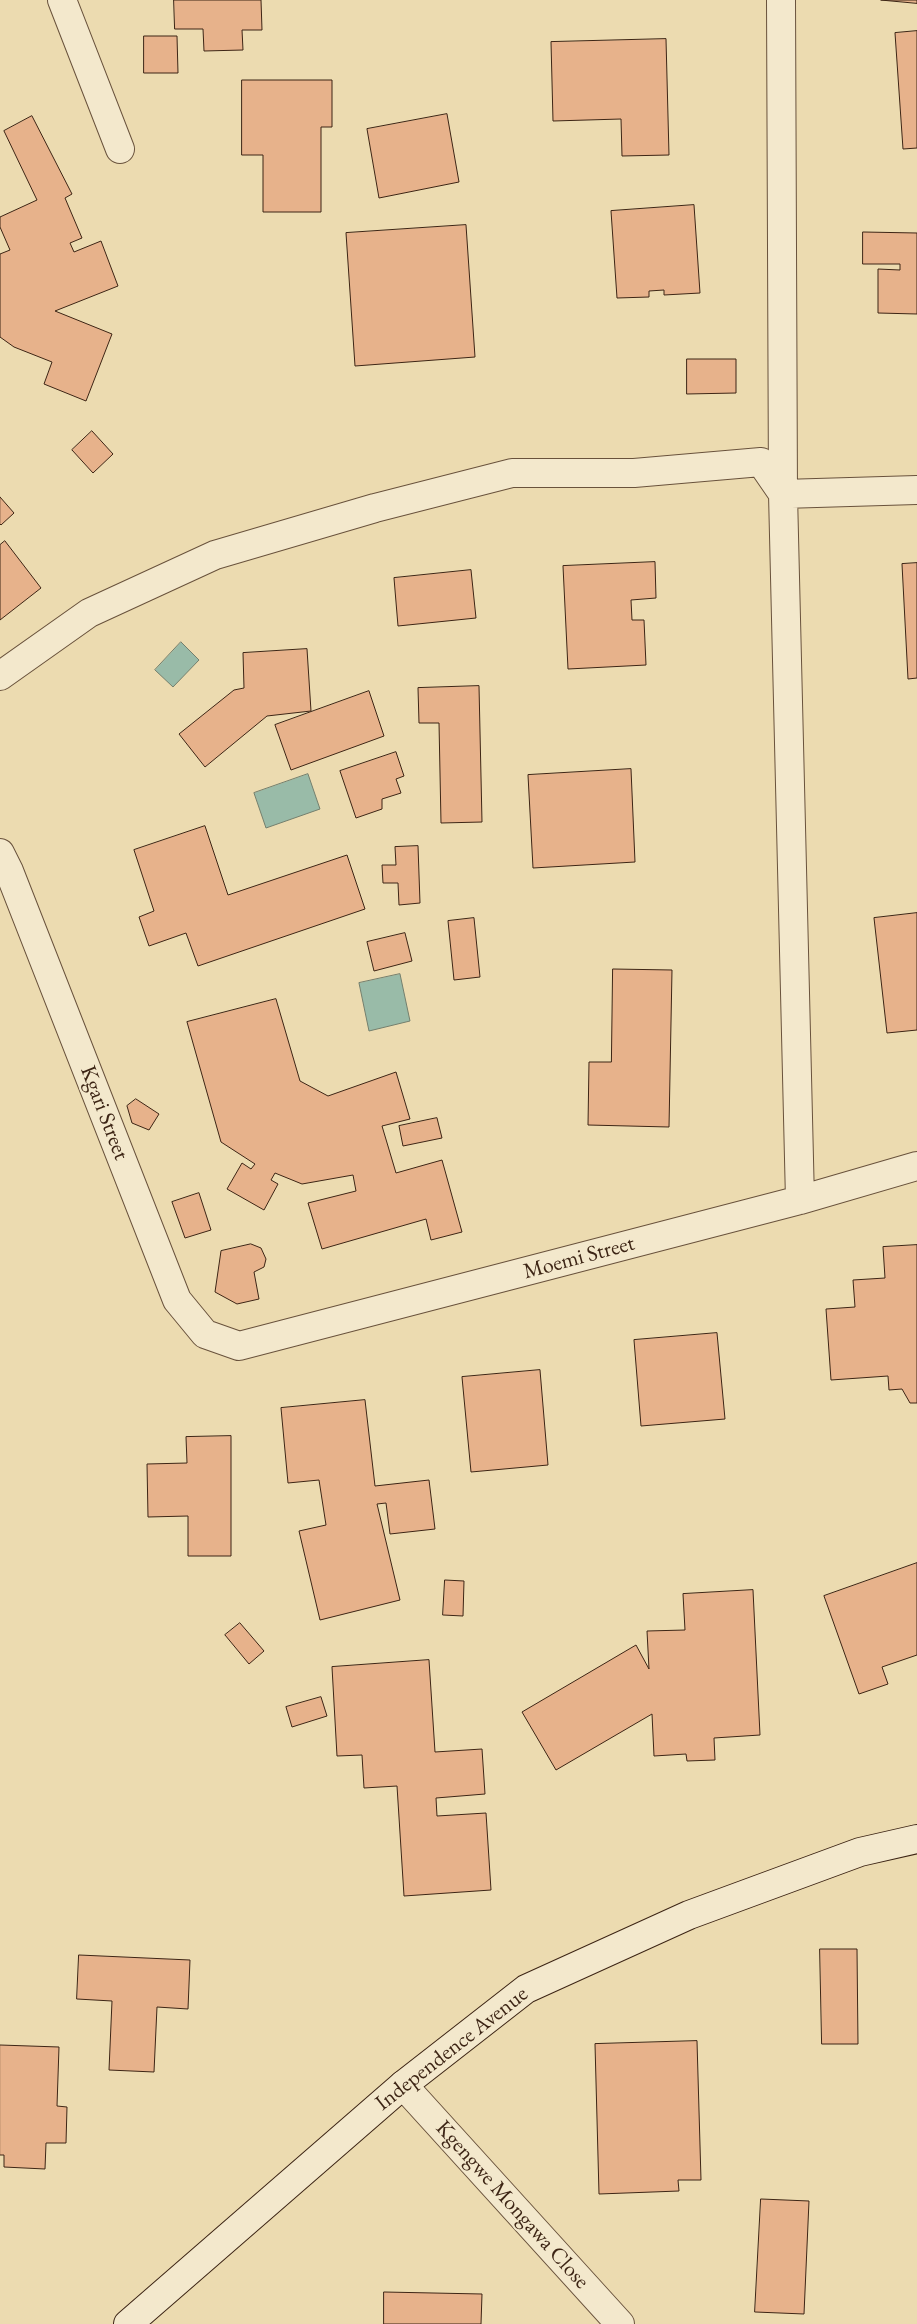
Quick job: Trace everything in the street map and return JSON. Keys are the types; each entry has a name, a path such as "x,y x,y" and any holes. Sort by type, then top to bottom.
{"street":[{"path":"62,0 120,150"},
{"path":"781,0 783,494 800,1200"},
{"path":"0,676 89,613 215,555 375,508 512,473 634,473 761,462 783,494"},
{"path":"783,494 917,490"},
{"name":"Kgari Street","path":"0,853 9,871 177,1300 205,1334 239,1346"},
{"name":"Moemi Street","path":"239,1346 800,1200 917,1166"},
{"name":"Independence Avenue","path":"128,2324 403,2085 526,1989 689,1914 860,1852 917,1838"},
{"name":"Kgengwe Mongawa Close","path":"403,2085 620,2324"}],"shaded area":[{"path":"181,642 199,660 173,687 155,670"},
{"path":"308,774 320,809 266,828 254,793"},
{"path":"400,974 410,1021 369,1031 359,983"}],"building":[{"path":"174,0 261,0 262,30 242,30 243,50 204,51 203,29 175,29"},
{"path":"881,0 917,0 917,3"},
{"path":"917,31 917,148 903,149 895,33"},
{"path":"144,36 177,36 178,73 144,73"},
{"path":"666,39 669,155 622,156 621,119 553,121 551,42"},
{"path":"242,80 332,80 332,127 321,127 321,212 263,212 263,155 242,155"},
{"path":"447,114 459,182 379,198 367,129"},
{"path":"32,116 72,194 65,198 82,238 70,243 74,252 101,241 118,286 55,311 112,334 86,401 44,384 52,362 14,347 0,337 0,254 10,250 0,227 0,217 37,200 4,131"},
{"path":"694,205 700,293 664,295 664,290 649,291 649,297 617,298 611,211"},
{"path":"466,225 475,357 355,366 346,233"},
{"path":"863,232 917,233 917,314 878,313 878,269 900,270 900,264 863,264"},
{"path":"687,359 736,359 736,393 687,394"},
{"path":"92,431 113,454 93,473 72,450"},
{"path":"0,497 14,513 1,525 0,524"},
{"path":"5,541 41,588 0,620 0,545"},
{"path":"655,562 656,598 631,600 632,620 644,620 646,665 568,669 563,566"},
{"path":"917,563 917,678 908,679 902,564"},
{"path":"471,570 476,618 398,626 394,578"},
{"path":"307,649 311,711 267,716 205,767 179,734 234,690 244,688 243,653"},
{"path":"479,686 482,822 441,823 439,723 419,723 418,688"},
{"path":"369,691 384,736 291,770 275,725"},
{"path":"396,752 404,776 396,779 401,793 382,799 382,809 356,818 340,771"},
{"path":"631,769 635,862 533,868 528,775"},
{"path":"205,826 228,895 347,855 365,909 198,966 186,933 149,946 139,917 154,911 134,850"},
{"path":"418,846 420,903 399,905 398,883 383,883 382,865 396,865 395,847"},
{"path":"917,913 917,1030 887,1033 874,918"},
{"path":"474,918 480,977 454,980 448,921"},
{"path":"405,933 412,961 374,971 367,942"},
{"path":"613,969 672,970 669,1127 588,1125 589,1062 611,1062"},
{"path":"276,999 300,1081 328,1096 396,1072 410,1119 382,1126 396,1173 442,1160 462,1232 431,1240 426,1219 322,1249 308,1203 356,1191 353,1175 302,1184 275,1173 271,1180 278,1184 264,1210 227,1189 242,1163 251,1169 255,1164 221,1142 187,1022"},
{"path":"136,1099 159,1114 149,1130 132,1123 127,1106"},
{"path":"437,1118 442,1138 403,1146 399,1126"},
{"path":"199,1193 211,1230 185,1238 172,1202"},
{"path":"251,1244 261,1248 266,1259 264,1267 254,1272 259,1299 237,1304 215,1292 221,1251"},
{"path":"917,1245 917,1403 910,1403 902,1389 889,1390 888,1376 831,1380 826,1309 855,1307 853,1280 885,1278 883,1247"},
{"path":"717,1333 725,1419 641,1426 634,1340"},
{"path":"540,1370 548,1465 471,1472 462,1377"},
{"path":"365,1400 375,1486 429,1480 435,1529 390,1534 386,1503 377,1504 400,1600 320,1620 299,1531 326,1525 319,1480 288,1483 281,1408"},
{"path":"231,1436 231,1556 188,1556 188,1516 148,1517 147,1464 187,1463 186,1437"},
{"path":"917,1563 917,1655 882,1667 888,1684 859,1694 824,1596"},
{"path":"445,1580 464,1581 463,1616 443,1615"},
{"path":"753,1590 760,1735 714,1738 715,1760 687,1761 686,1754 654,1756 652,1714 556,1770 522,1712 636,1645 649,1669 647,1631 685,1630 683,1594"},
{"path":"240,1623 264,1651 249,1664 225,1635"},
{"path":"429,1660 435,1752 482,1749 485,1794 436,1798 437,1816 486,1813 491,1890 404,1896 397,1786 364,1788 362,1755 337,1756 332,1667"},
{"path":"321,1697 327,1716 292,1727 286,1707"},
{"path":"820,1949 857,1949 858,2044 822,2044"},
{"path":"79,1955 190,1960 188,2009 157,2007 154,2072 109,2070 112,2001 77,1999"},
{"path":"697,2041 701,2180 678,2180 679,2191 599,2194 595,2044"},
{"path":"0,2045 59,2047 57,2106 67,2107 66,2143 46,2143 45,2169 4,2167 4,2155 0,2155"},
{"path":"761,2199 809,2201 804,2314 755,2312"},
{"path":"384,2292 482,2294 481,2324 384,2324"}]}
